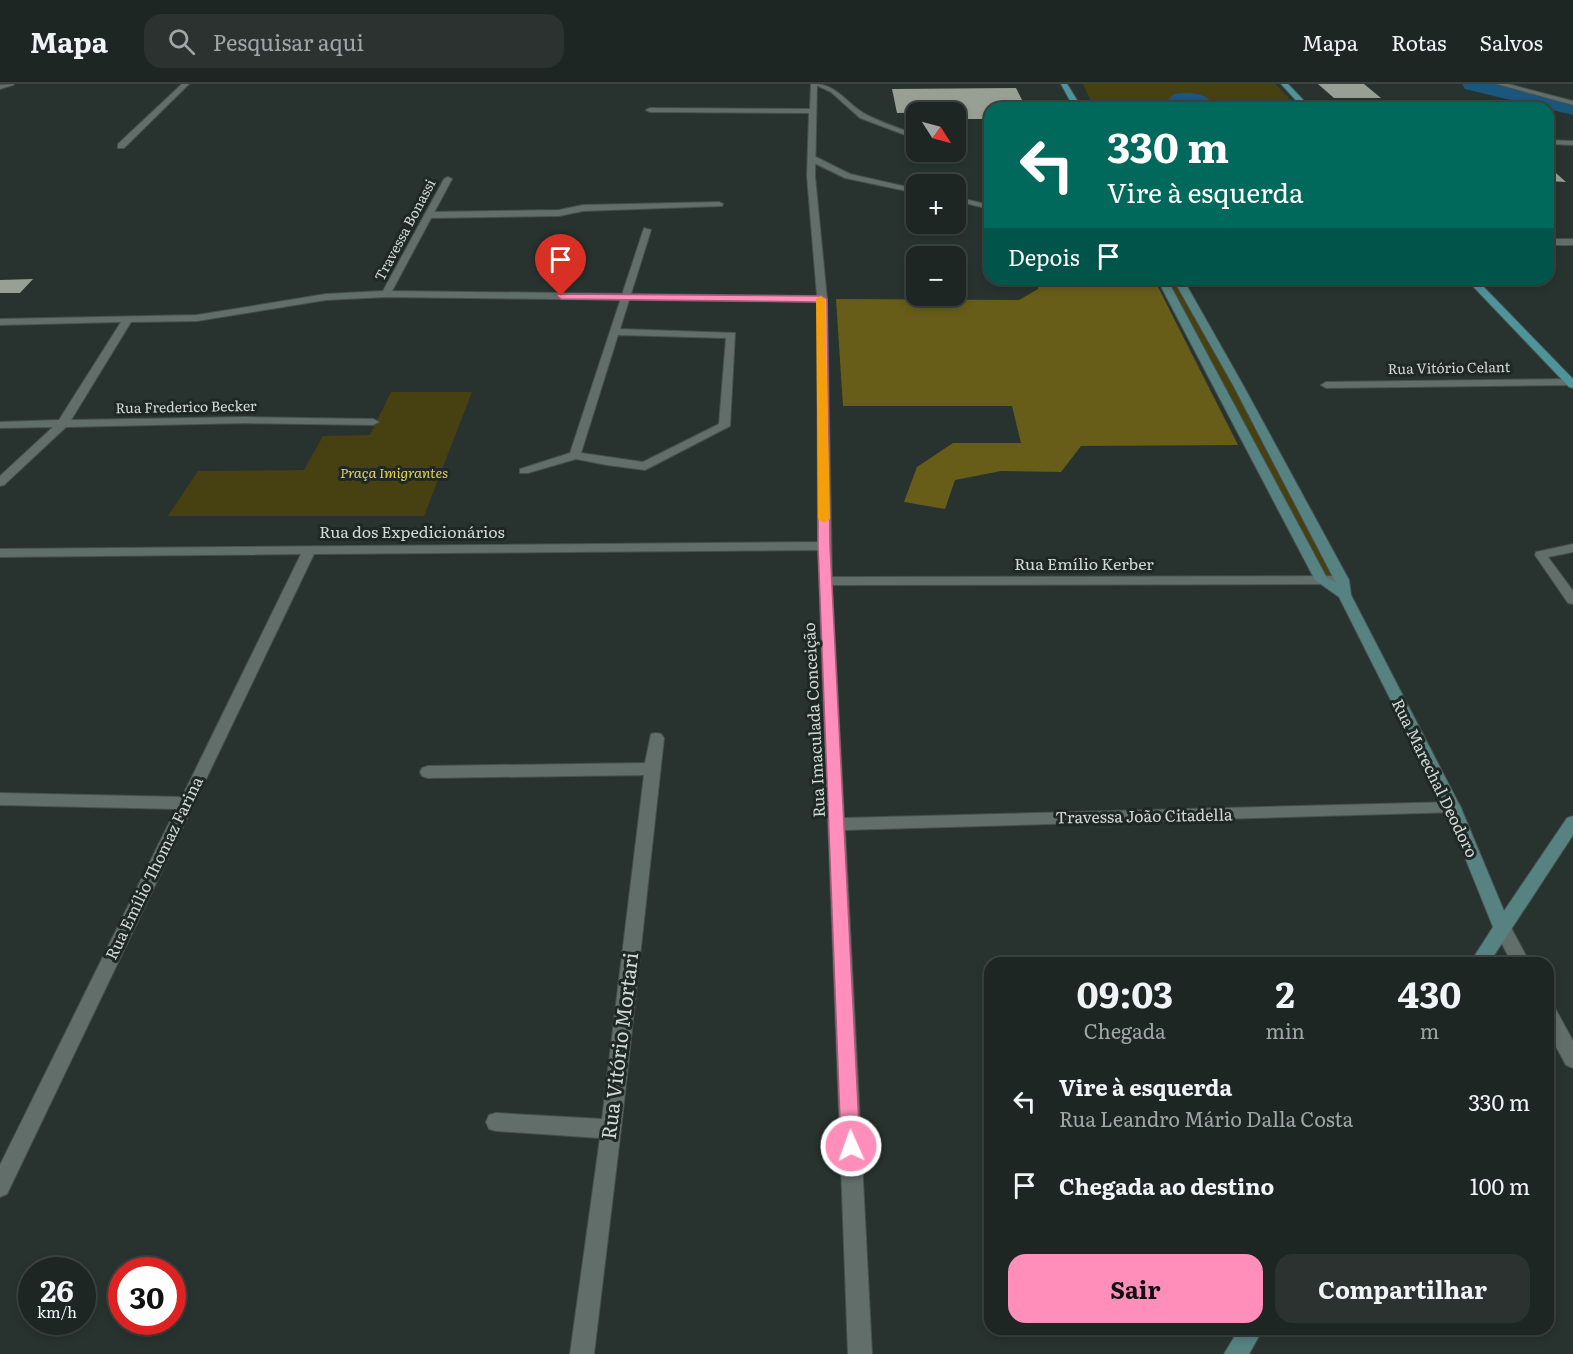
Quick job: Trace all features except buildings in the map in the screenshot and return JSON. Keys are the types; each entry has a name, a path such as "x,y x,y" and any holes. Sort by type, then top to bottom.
{"main road":[{"path":"1065,84 1075,102"},
{"path":"1284,84 1301,102"},
{"path":"1477,285 1572,383"}],"street":[{"path":"0,87 11,84"},
{"path":"121,146 186,84"},
{"path":"815,84 833,91 863,116 906,133"},
{"name":"Rua Imaculada Conceição","path":"815,84 811,158 822,299 825,581 860,1354"},
{"path":"1500,84 1573,103"},
{"path":"650,110 813,111"},
{"path":"1554,142 1573,142"},
{"path":"811,158 848,176 906,189"},
{"name":"Travessa Bonassi","path":"386,294 448,179"},
{"path":"966,201 984,206"},
{"path":"428,215 559,213 583,208 719,204"},
{"path":"575,455 647,230"},
{"path":"1554,242 1573,242"},
{"name":"Rua Marechal Deodoro","path":"1165,285 1322,580 1343,588"},
{"name":"Rua Marechal Deodoro","path":"1181,285 1238,385 1343,588 1452,808 1502,927 1518,957"},
{"path":"0,322 197,318 326,297 386,294 822,299"},
{"path":"0,482 62,425 129,318"},
{"path":"524,471 575,455 607,462 645,466 724,426 731,335 615,332"},
{"name":"Rua Vitório Celant","path":"1326,385 1572,383"},
{"name":"Rua Frederico Becker","path":"0,425 245,420 373,422"},
{"name":"Rua dos Expedicionários","path":"0,553 824,546"},
{"path":"1573,548 1541,555 1573,600"},
{"name":"Rua Emílio Thomaz Farina","path":"0,1187 310,550"},
{"name":"Rua Emílio Kerber","path":"825,581 1322,580"},
{"name":"Rua Vitório Mortari","path":"582,1354 611,1129 656,738"},
{"path":"429,772 652,769"},
{"path":"0,799 186,803"},
{"name":"Travessa João Citadella","path":"836,824 1452,808"},
{"path":"1483,957 1573,822"},
{"path":"1554,1025 1573,1059"},
{"path":"496,1122 611,1129"},
{"path":"1236,1354 1248,1335"}],"green space":[{"path":"1083,84 1275,84 1293,102 1091,102"},
{"path":"1166,285 1179,285 1337,571 1334,582 1322,574"},
{"name":"Praça Imigrantes","path":"391,392 472,392 424,516 168,516 198,471 304,470 323,436 370,435"}],"shaded area":[{"path":"1038,285 1157,285 1238,445 1081,446 1061,472 1001,471 955,480 945,509 904,502 917,467 953,443 1021,443 1012,406 843,406 836,299 906,299 906,306 966,306 966,300 1019,300 1038,289"}],"water":[{"path":"1189,93 1204,96 1212,102 1172,102 1168,100 1174,94"}],"waterway":[{"path":"1473,84 1548,102"},
{"path":"1554,103 1573,108"}],"slow traffic":[{"path":"821,299 824,519"}],"route":[{"path":"561,296 822,299 824,546 851,1146"}]}
